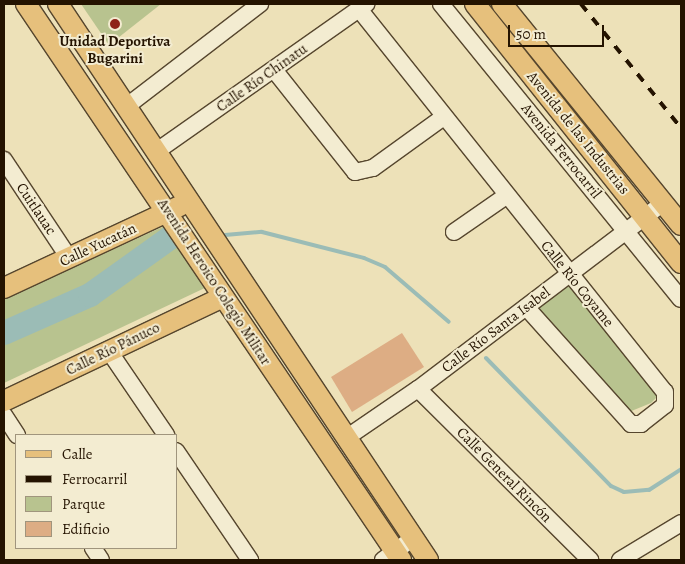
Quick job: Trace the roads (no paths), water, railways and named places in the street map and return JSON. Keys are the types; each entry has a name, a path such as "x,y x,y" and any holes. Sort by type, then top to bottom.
{"main road":[{"name":"Avenida Heroico Colegio Militar","path":"26,4 168,212 393,557"},
{"name":"Avenida Heroico Colegio Militar","path":"58,4 349,436 428,560"},
{"name":"Avenida de las Industrias","path":"474,4 681,262"},
{"name":"Avenida de las Industrias","path":"502,4 681,225"},
{"name":"Calle Yucatán","path":"4,288 191,200"},
{"name":"Calle Río Pánuco","path":"4,401 223,297"}],"street":[{"path":"127,106 260,4"},
{"name":"Avenida Ferrocarril","path":"441,4 681,299"},
{"name":"Calle Río Chinatu","path":"157,152 275,70 362,6"},
{"name":"Calle Río Coyame","path":"362,6 442,118 665,392 665,405 641,424 629,422 526,307"},
{"path":"275,70 355,172 373,168 442,118"},
{"name":"Cuitlauac","path":"4,160 69,258"},
{"path":"454,232 506,196"},
{"name":"Calle Río Santa Isabel","path":"349,436 418,389 569,276 663,202"},
{"path":"109,351 165,434"},
{"name":"Calle General Rincón","path":"418,389 590,560"},
{"path":"4,415 16,434"},
{"path":"178,454 250,560"},
{"path":"620,560 681,523"},
{"path":"393,557 413,538"},
{"path":"94,549 101,560"}],"waterway":[{"path":"225,235 262,232 364,258 385,267 449,322"},
{"path":"4,333 90,295 170,238"},
{"path":"486,358 611,486 624,492 649,490 681,469"}],"railway":[{"path":"581,4 681,128"}],"place":[{"name":"Unidad Deportiva Bugarini","path":"115,24"}]}
